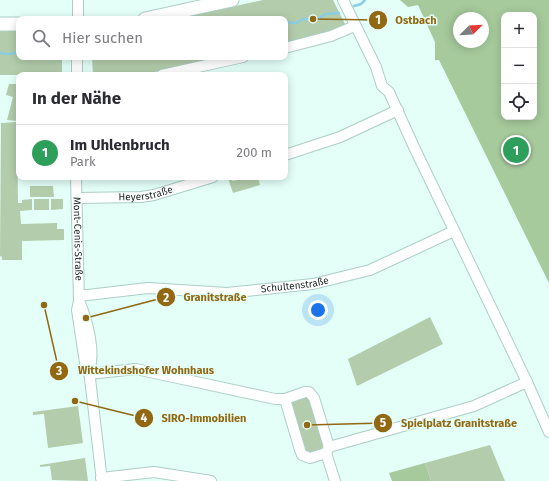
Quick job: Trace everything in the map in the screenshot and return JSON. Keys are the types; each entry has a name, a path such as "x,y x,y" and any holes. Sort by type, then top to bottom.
{"main road":[{"path":"159,16 232,0"},
{"path":"0,24 16,24"}],"street":[{"path":"78,0 78,16"},
{"path":"343,0 382,86 389,92 398,110 454,231 527,382 549,432"},
{"path":"288,47 331,36 355,26"},
{"path":"77,60 77,72"},
{"path":"176,72 230,60"},
{"path":"288,154 340,136 398,110"},
{"name":"Mont-Cenis-Straße","path":"76,180 79,299 77,310 85,363 89,372 102,479"},
{"name":"Heyerstraße","path":"76,198 141,197 154,195 203,180"},
{"name":"Schultenstraße","path":"79,299 148,288 227,293 313,284 352,276 380,266 454,231"},
{"path":"89,372 133,368 276,399 285,399 305,392 312,394 335,481"},
{"path":"285,399 302,454 310,458 328,450 473,406 527,382"},
{"path":"102,479 154,472 211,481"}],"green space":[{"path":"263,0 333,0 346,26 288,44 288,16 191,16"},
{"path":"400,0 549,0 549,283 439,60 435,60 435,42 418,5 408,7"},
{"path":"0,30 16,30 16,60 62,60 62,72 16,72 16,75 0,75"},
{"path":"92,60 214,60 155,72 93,72"},
{"path":"9,84 16,84 16,121 7,120 13,97 6,95"},
{"path":"16,122 16,180 18,180 18,203 22,203 22,200 32,199 32,210 20,211 21,224 57,223 57,229 64,229 64,240 22,241 22,260 2,260 2,257 0,256 1,123"},
{"path":"229,180 259,180 260,185 233,193"},
{"path":"30,186 53,186 54,197 30,197"},
{"path":"34,199 49,199 49,210 34,210"},
{"path":"51,199 63,199 63,209 51,210"},
{"path":"430,317 443,344 357,386 348,359"},
{"path":"305,397 311,400 324,445 321,450 313,454 306,452 300,441 291,403"},
{"path":"78,406 83,443 48,448 44,414 33,415 33,412"},
{"path":"490,445 505,481 431,481 425,463"},
{"path":"85,458 88,481 52,480 50,466 40,467 40,465"},
{"path":"425,463 431,481 392,481 389,473"}],"waterway":[{"path":"354,6 361,4 365,0"},
{"path":"288,22 296,23 303,19 317,19 326,14 339,13"},
{"path":"0,53 10,54 16,53"}],"place":[{"name":"Ostbach","path":"313,19"},
{"name":"Im Uhlenbruch","path":"516,150"},
{"name":"Wittekindshofer Wohnhaus","path":"44,305"},
{"name":"Granitstraße","path":"86,318"},
{"name":"SIRO-Immobilien","path":"75,401"},
{"name":"Spielplatz Granitstraße","path":"307,425"}]}
